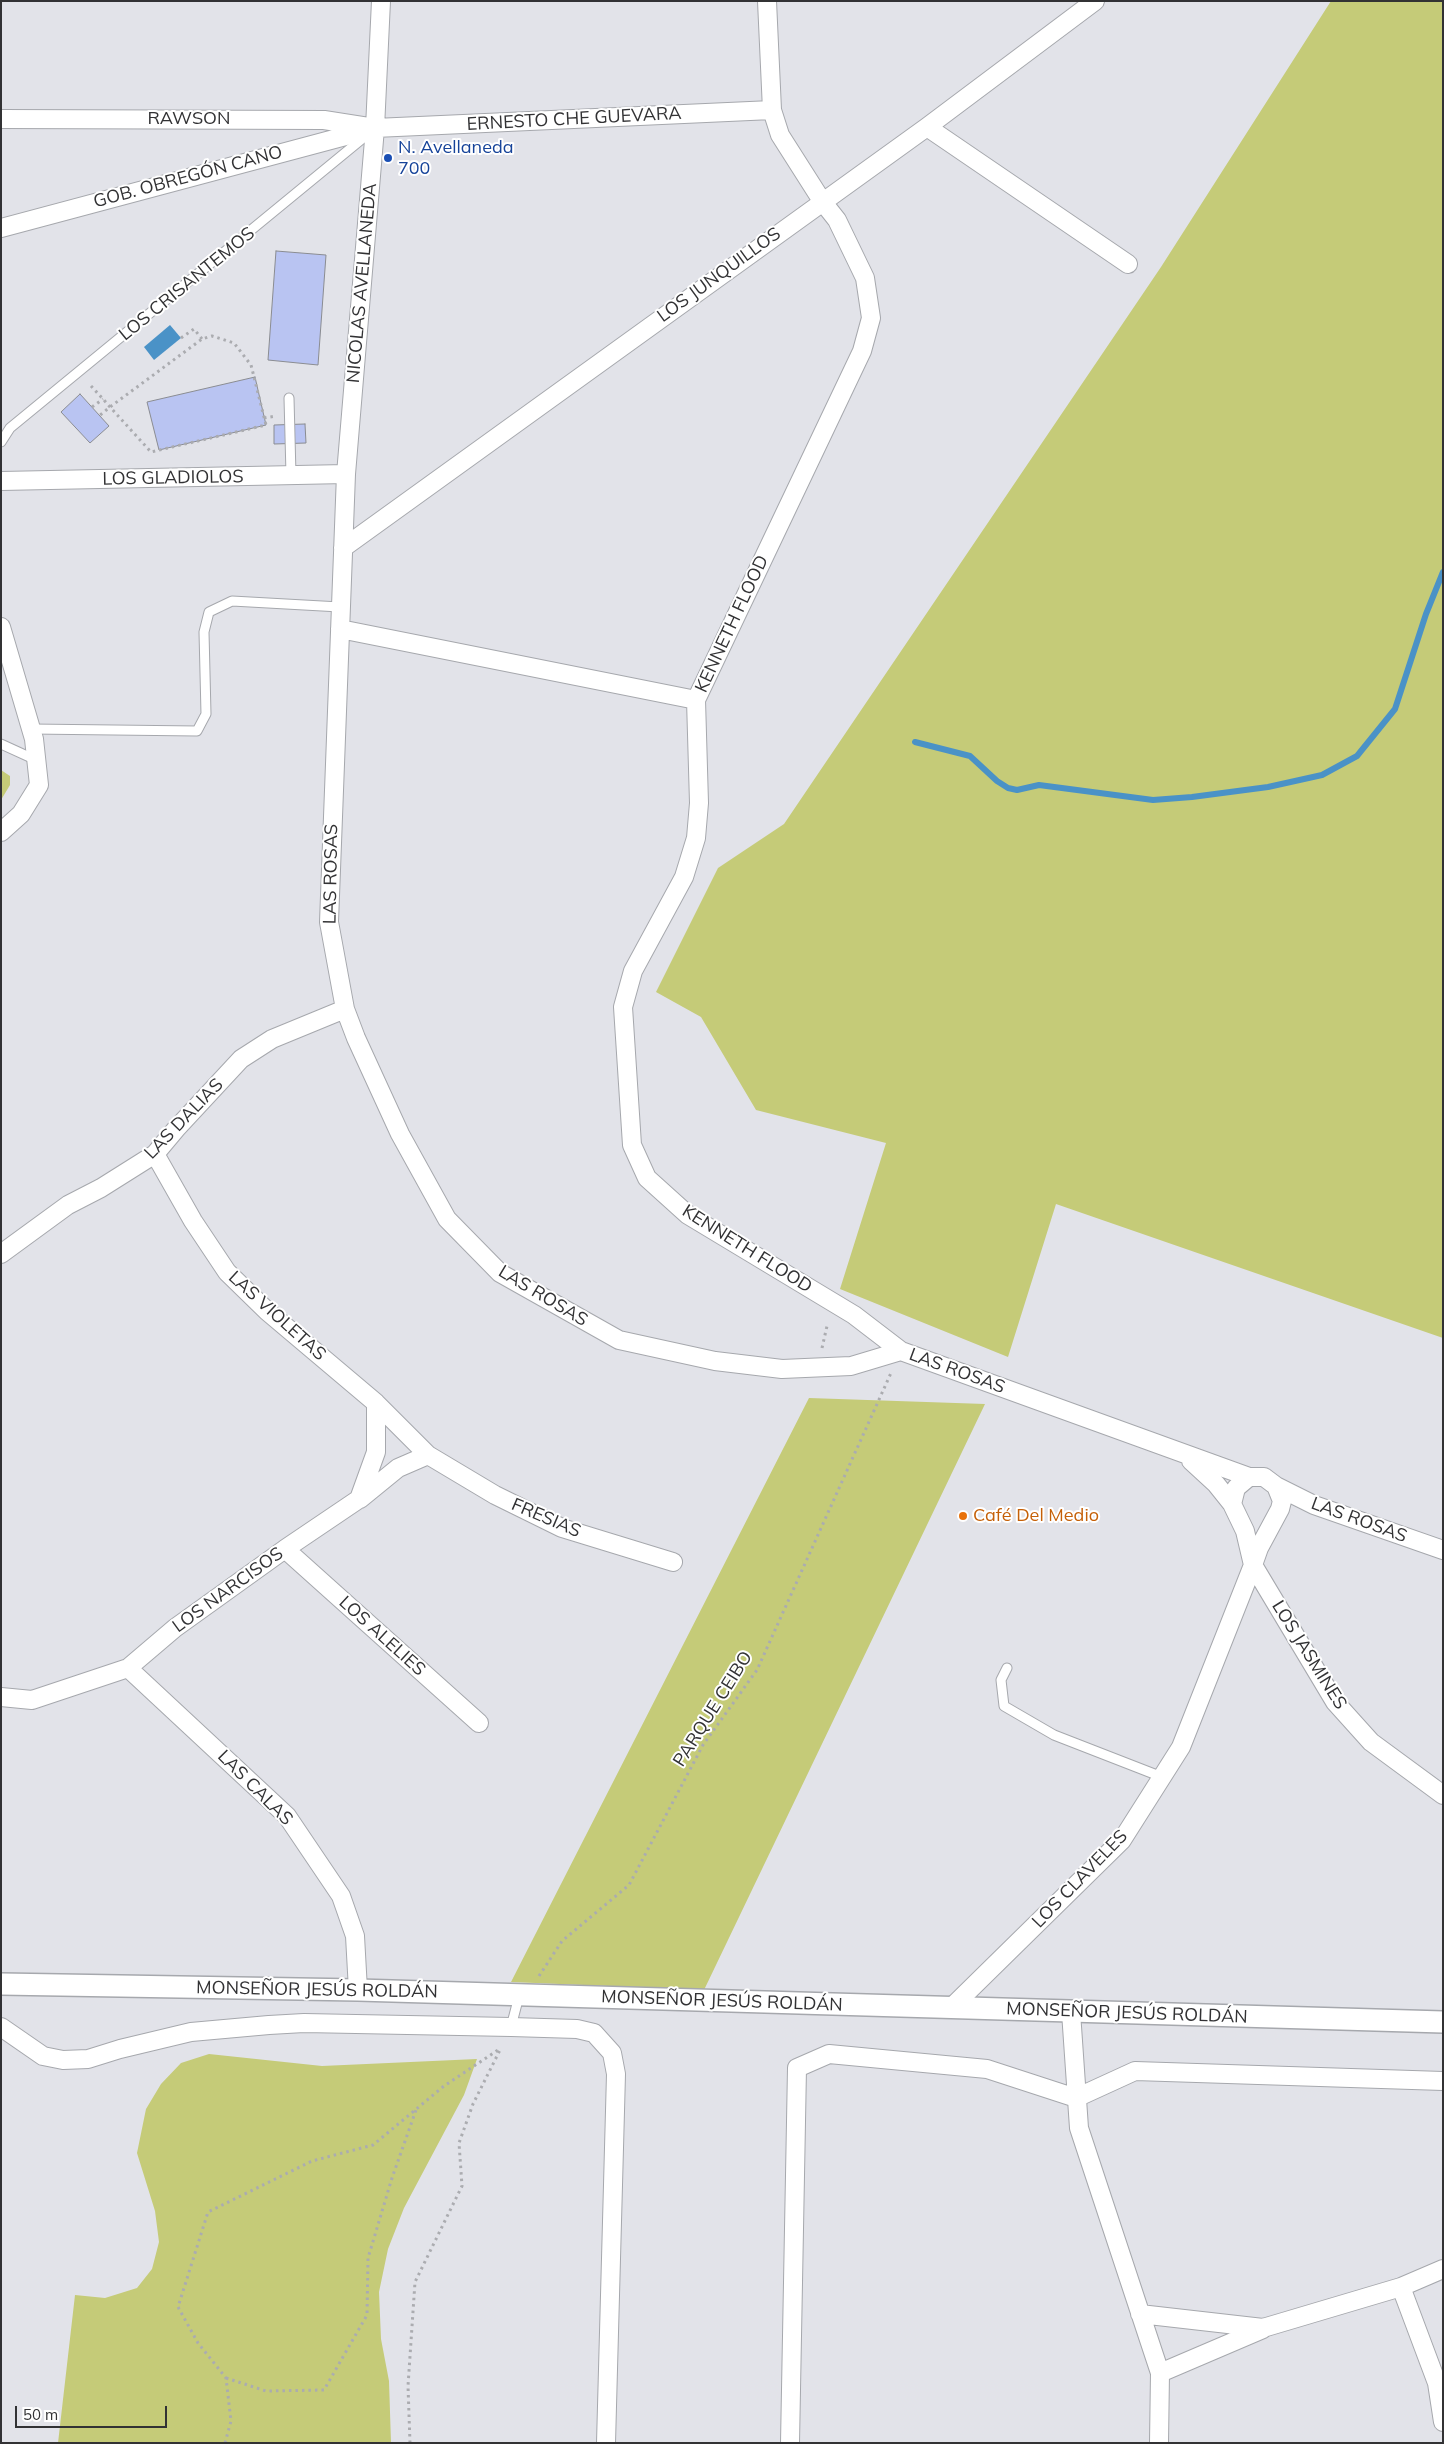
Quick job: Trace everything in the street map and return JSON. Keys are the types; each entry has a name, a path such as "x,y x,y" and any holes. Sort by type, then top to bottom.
{"street":[{"name":"NICOLAS AVELLANEDA","path":"346,474 376,128 381,1"},
{"name":"KENNETH FLOOD","path":"767,1 772,110 780,135 822,201 837,220 864,278 871,318 862,351 696,700 699,803 696,838 684,878 633,971 623,1007 632,1145 647,1178 688,1215 854,1315 901,1351"},
{"name":"LOS JUNQUILLOS","path":"343,548 927,127 1095,1"},
{"name":"ERNESTO CHE GUEVARA","path":"376,128 772,110"},
{"name":"RAWSON","path":"1,119 324,120 376,128"},
{"path":"927,127 1128,264"},
{"name":"GOB. OBREGÓN CANO","path":"1,228 376,128"},
{"name":"LOS GLADIOLOS","path":"1,481 346,474"},
{"name":"LAS ROSAS","path":"346,474 328,922 345,1009 400,1134 447,1219 500,1273 619,1340 715,1360 782,1369 851,1366 901,1351 1249,1478"},
{"path":"340,629 696,700"},
{"path":"1,832 21,814 38,785 31,729 2,636"},
{"name":"LAS DALIAS","path":"1,1254 68,1205 101,1188 155,1154 241,1059 272,1039 345,1009"},
{"name":"LAS VIOLETAS","path":"155,1154 193,1221 227,1272 267,1311 376,1403 428,1455"},
{"path":"359,1500 376,1452 376,1403"},
{"name":"LOS NARCISOS","path":"1,1697 32,1700 128,1668 175,1628 285,1549 359,1500 398,1468 428,1455"},
{"name":"FRESIAS","path":"428,1455 494,1495 562,1528 673,1562"},
{"path":"1183,1455 1216,1484 1246,1523 1262,1525 1276,1516 1298,1507 1314,1505"},
{"path":"1253,1565 1248,1541 1236,1511 1236,1488 1249,1478 1264,1477 1276,1486 1282,1501 1276,1516"},
{"name":"LAS ROSAS","path":"1276,1486 1314,1505 1443,1550"},
{"name":"LOS CLAVELES","path":"951,2008 1122,1840 1181,1747 1265,1534 1276,1516"},
{"name":"LOS ALELIES","path":"285,1549 479,1723"},
{"name":"LOS JASMINES","path":"1253,1565 1335,1702 1371,1742 1443,1795"},
{"path":"1238,1603 1259,1598 1280,1609"},
{"name":"LAS CALAS","path":"128,1668 287,1816 341,1896 355,1936 358,1990"},
{"name":"MONSEÑOR JESÚS ROLDÁN","path":"1,1984 358,1990 1443,2022"},
{"path":"1071,2012 1079,2128 1160,2373 1158,2443"},
{"path":"1,2027 43,2056 63,2060 88,2059 120,2049 191,2032 304,2023 577,2029 594,2033 612,2053 616,2074 606,2443"},
{"path":"790,2443 798,2068 829,2054 987,2069 1076,2098 1135,2071 1443,2080"},
{"path":"1160,2373 1263,2328 1401,2287 1443,2269"},
{"path":"1401,2287 1437,2382 1443,2422"},
{"path":"1140,2314 1263,2328"}],"lane":[{"name":"LOS CRISANTEMOS","path":"1,442 10,428 376,128"},
{"path":"289,398 291,475"},
{"path":"31,729 197,731 206,714 204,632 209,612 232,601 340,607"},
{"path":"1,744 36,760"},
{"path":"1006,1668 1001,1680 1004,1706 1054,1735 1162,1777"},
{"path":"511,2027 523,1995"}],"path":[{"path":"181,338 194,328 202,339"},
{"path":"91,386 103,399 110,407 151,452 266,426 253,371 244,354 234,343 212,336 202,339 110,407 99,416"},
{"path":"92,407 103,399"},
{"path":"822,1348 827,1326"},
{"name":"PARQUE CEIBO","path":"523,1995 562,1941 629,1885 704,1745 757,1670 901,1351"},
{"path":"410,2443 408,2386 415,2282 462,2186 459,2143 473,2104 511,2027"},
{"path":"225,2443 231,2421 226,2378 198,2343 178,2307 208,2212 312,2161 373,2145 444,2086 501,2048"},
{"path":"226,2378 266,2391 324,2390 367,2315 368,2258 392,2178 416,2109"}],"green space":[{"path":"1331,1 1443,1 1443,1338 1056,1204 1008,1357 840,1289 886,1143 756,1110 701,1017 656,992 718,868 784,824 1161,267"},
{"path":"1,770 10,776 10,785 1,800"},
{"path":"809,1398 985,1404 704,1990 511,1982"},
{"path":"209,2054 322,2066 477,2059 464,2095 404,2208 388,2249 379,2292 381,2339 389,2381 391,2443 58,2443 75,2295 105,2298 137,2288 152,2269 159,2242 155,2211 137,2153 146,2109 161,2084 181,2063"}],"water":[{"path":"170,325 181,338 154,360 144,347"}],"building":[{"path":"276,251 326,255 318,365 268,360"},
{"path":"255,377 266,425 159,450 147,402"},
{"path":"80,394 109,426 90,443 61,412"},
{"path":"305,424 306,443 274,444 274,425"}],"waterway":[{"path":"915,742 970,756 997,781 1008,788 1017,790 1039,785 1153,800 1268,787 1322,775 1357,756 1395,709 1426,614 1443,572"}],"place":[{"name":"N. Avellaneda 700","path":"388,158"},
{"name":"Café Del Medio","path":"963,1516"}]}
